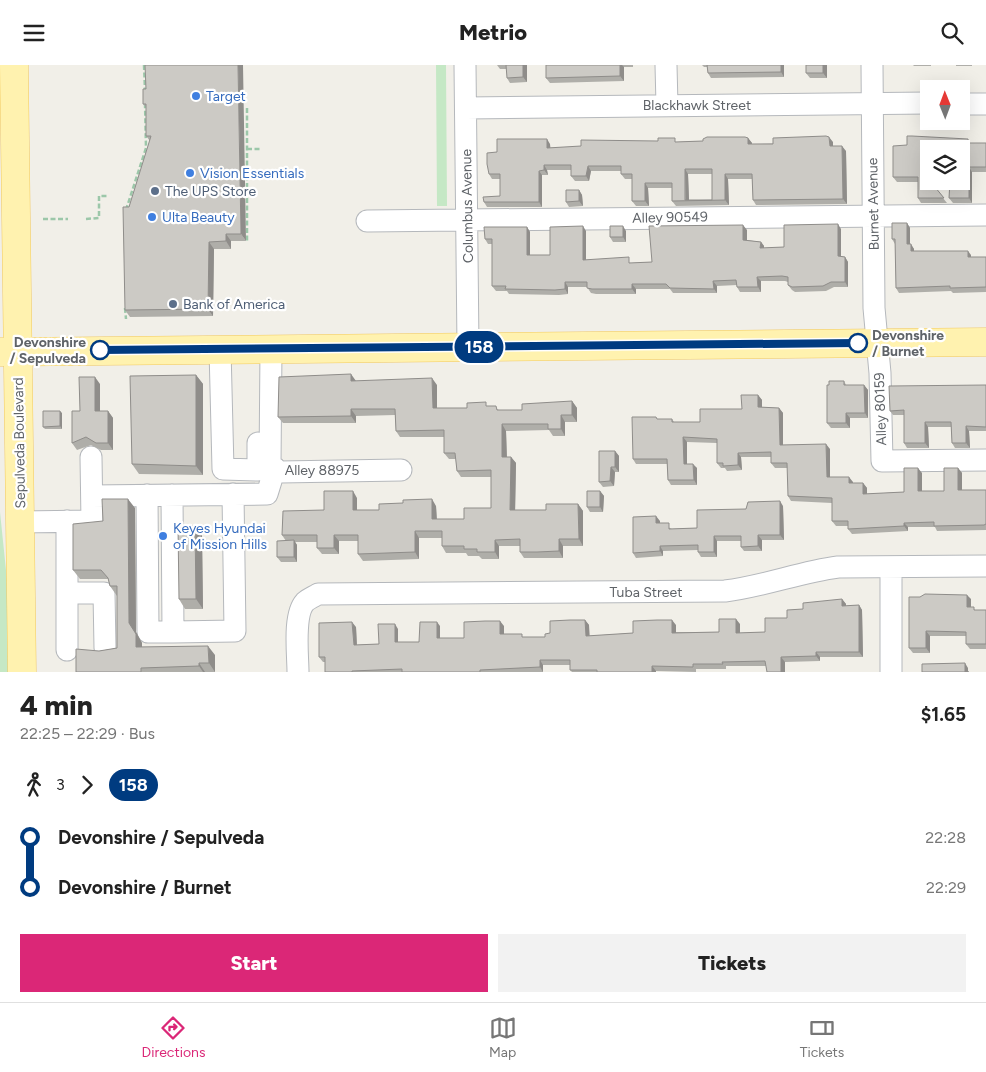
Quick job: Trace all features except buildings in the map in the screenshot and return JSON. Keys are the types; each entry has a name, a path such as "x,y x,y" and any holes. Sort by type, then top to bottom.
{"main road":[{"name":"Sepulveda Boulevard","path":"14,65 15,172 9,351 18,462 22,672"},
{"path":"0,132 15,172"},
{"path":"9,351 986,342"},
{"path":"0,405 18,462"}],"street":[{"name":"Columbus Avenue","path":"465,65 468,347"},
{"path":"666,65 666,105"},
{"name":"Burnet Avenue","path":"872,65 874,308 877,343"},
{"name":"Blackhawk Street","path":"466,108 920,103"},
{"path":"970,104 986,104"},
{"name":"Alley 90549","path":"367,221 986,215"},
{"name":"Alley 80159","path":"877,343 882,461 986,460"},
{"path":"220,349 223,469 258,470 258,391 270,387"},
{"name":"Alley 88975","path":"270,349 270,465 280,472 401,471"},
{"path":"20,522 92,521 100,518 92,496 91,457"},
{"path":"92,496 267,494 275,468"},
{"path":"147,495 144,518 148,632 173,632 234,631 233,494"},
{"path":"172,495 173,632"},
{"path":"66,521 67,649"},
{"name":"Tuba Street","path":"298,672 298,626 305,602 318,594 726,591 758,587 829,568 986,566"},
{"path":"891,567 891,672"},
{"path":"67,593 104,593 105,648"}],"path":[{"path":"144,65 145,93"},
{"path":"125,213 128,196 146,148 145,102"},
{"path":"247,109 248,241"},
{"path":"238,147 247,150"},
{"path":"146,148 155,148"},
{"path":"238,153 260,149"},
{"path":"144,154 153,154"},
{"path":"86,219 99,218 99,196 107,196"},
{"path":"43,219 68,219"},
{"path":"125,299 126,319"}],"green space":[{"path":"436,65 446,65 447,206 437,206"},
{"path":"0,512 7,580 9,672 0,672"}],"bus line":[{"name":"158","path":"100,350 858,343"}],"place":[{"name":"Target","path":"196,96"},
{"name":"Vision Essentials","path":"190,173"},
{"name":"The UPS Store","path":"155,191"},
{"name":"Ulta Beauty","path":"152,217"},
{"name":"Bank of America","path":"173,304"},
{"name":"Devonshire / Burnet","path":"858,343"},
{"name":"Devonshire / Sepulveda","path":"100,350"},
{"name":"Keyes Hyundai of Mission Hills","path":"163,536"}]}
